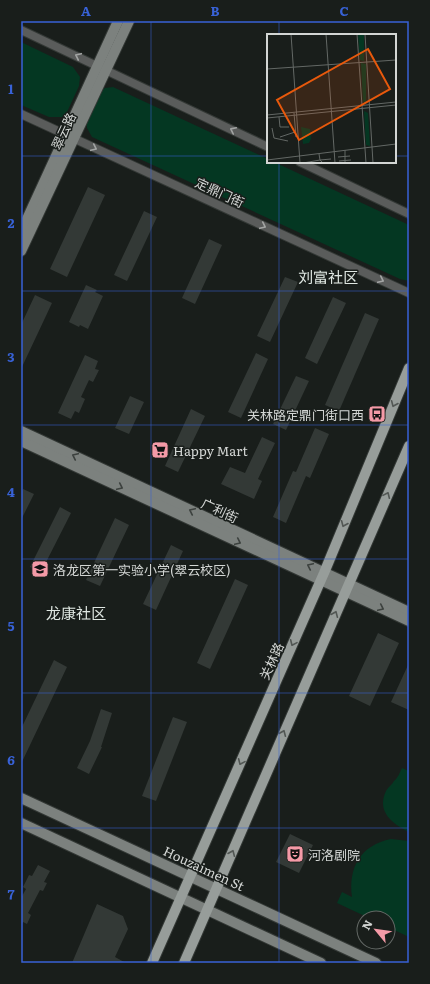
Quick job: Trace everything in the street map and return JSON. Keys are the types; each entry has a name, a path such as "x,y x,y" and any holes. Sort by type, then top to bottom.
{"main road":[{"name":"关林路","path":"152,963 322,577 409,368"},
{"path":"184,963 409,446"}],"street":[{"name":"翠云路","path":"102,67 118,21"},
{"name":"翠云路","path":"21,251 70,136 102,67 129,21"},
{"path":"21,30 102,67 267,147"},
{"name":"定鼎门街","path":"21,114 409,293"},
{"name":"翠云路","path":"21,232 70,136"},
{"path":"302,163 409,214"},
{"name":"广利街","path":"21,431 322,577"},
{"name":"广利街","path":"21,441 322,577 409,612"},
{"name":"广利街","path":"347,588 409,621"},
{"name":"Houzaimen St","path":"21,798 376,963"},
{"path":"21,823 321,963"}],"green space":[{"path":"21,42 73,67 80,77 79,86 67,112 62,117 49,117 21,105"},
{"path":"113,87 267,159 267,163 276,163 409,225 409,281 400,279 92,137 87,128 86,118 98,93 105,88"},
{"path":"402,768 409,771 409,832 392,821 383,805 383,798 386,791 397,778"},
{"path":"391,839 409,841 409,937 396,931 396,910 356,910 356,912 337,903 342,892 352,897 352,876 359,859 364,852 381,842"}],"building":[{"path":"88,187 105,195 67,277 50,269"},
{"path":"144,211 157,217 127,281 114,275"},
{"path":"209,239 222,245 195,304 182,298"},
{"path":"285,277 298,282 270,342 257,336"},
{"path":"86,285 97,290 95,292 103,296 88,329 80,325 79,327 69,322"},
{"path":"35,295 52,303 21,369 21,325"},
{"path":"333,297 346,303 317,364 305,358"},
{"path":"365,313 379,319 339,411 325,405"},
{"path":"256,353 268,359 241,418 228,412"},
{"path":"85,355 98,361 95,369 99,370 93,382 89,380 81,397 85,399 79,413 75,411 71,419 58,413"},
{"path":"296,376 309,381 286,430 273,424"},
{"path":"130,396 144,402 129,434 115,428"},
{"path":"191,409 205,416 178,472 165,466"},
{"path":"315,428 329,434 310,478 306,476 286,523 273,517 293,471 296,472"},
{"path":"262,437 275,443 258,479 262,481 254,499 221,484 230,467 245,473"},
{"path":"23,489 34,494 21,520 21,493"},
{"path":"60,507 71,513 41,572 30,567"},
{"path":"115,518 129,525 100,586 86,580"},
{"path":"171,545 183,551 156,610 143,604"},
{"path":"235,579 248,585 210,669 197,663"},
{"path":"378,633 399,643 370,706 349,696"},
{"path":"54,660 67,667 21,764 21,729"},
{"path":"409,663 409,710 391,702"},
{"path":"101,709 112,713 102,747 89,774 77,768 90,741"},
{"path":"173,717 187,722 156,801 142,796"},
{"name":"河洛剧院","path":"290,834 313,845 299,873 276,862"},
{"path":"38,865 50,871 44,882 47,883 43,891 40,890 28,913 31,915 27,924 23,922 21,926 21,898 26,889 23,887 29,875 32,876"},
{"path":"97,904 123,916 128,929 115,957 126,963 72,963"}],"place":[{"name":"关林路定鼎门街口西","path":"377,414"},
{"name":"Happy Mart","path":"160,450"},
{"name":"洛龙区第一实验小学(翠云校区)","path":"40,569"},
{"name":"河洛剧院","path":"295,854"}],"district":[{"name":"刘富社区","path":"328,276"},
{"name":"龙康社区","path":"76,612"}]}
